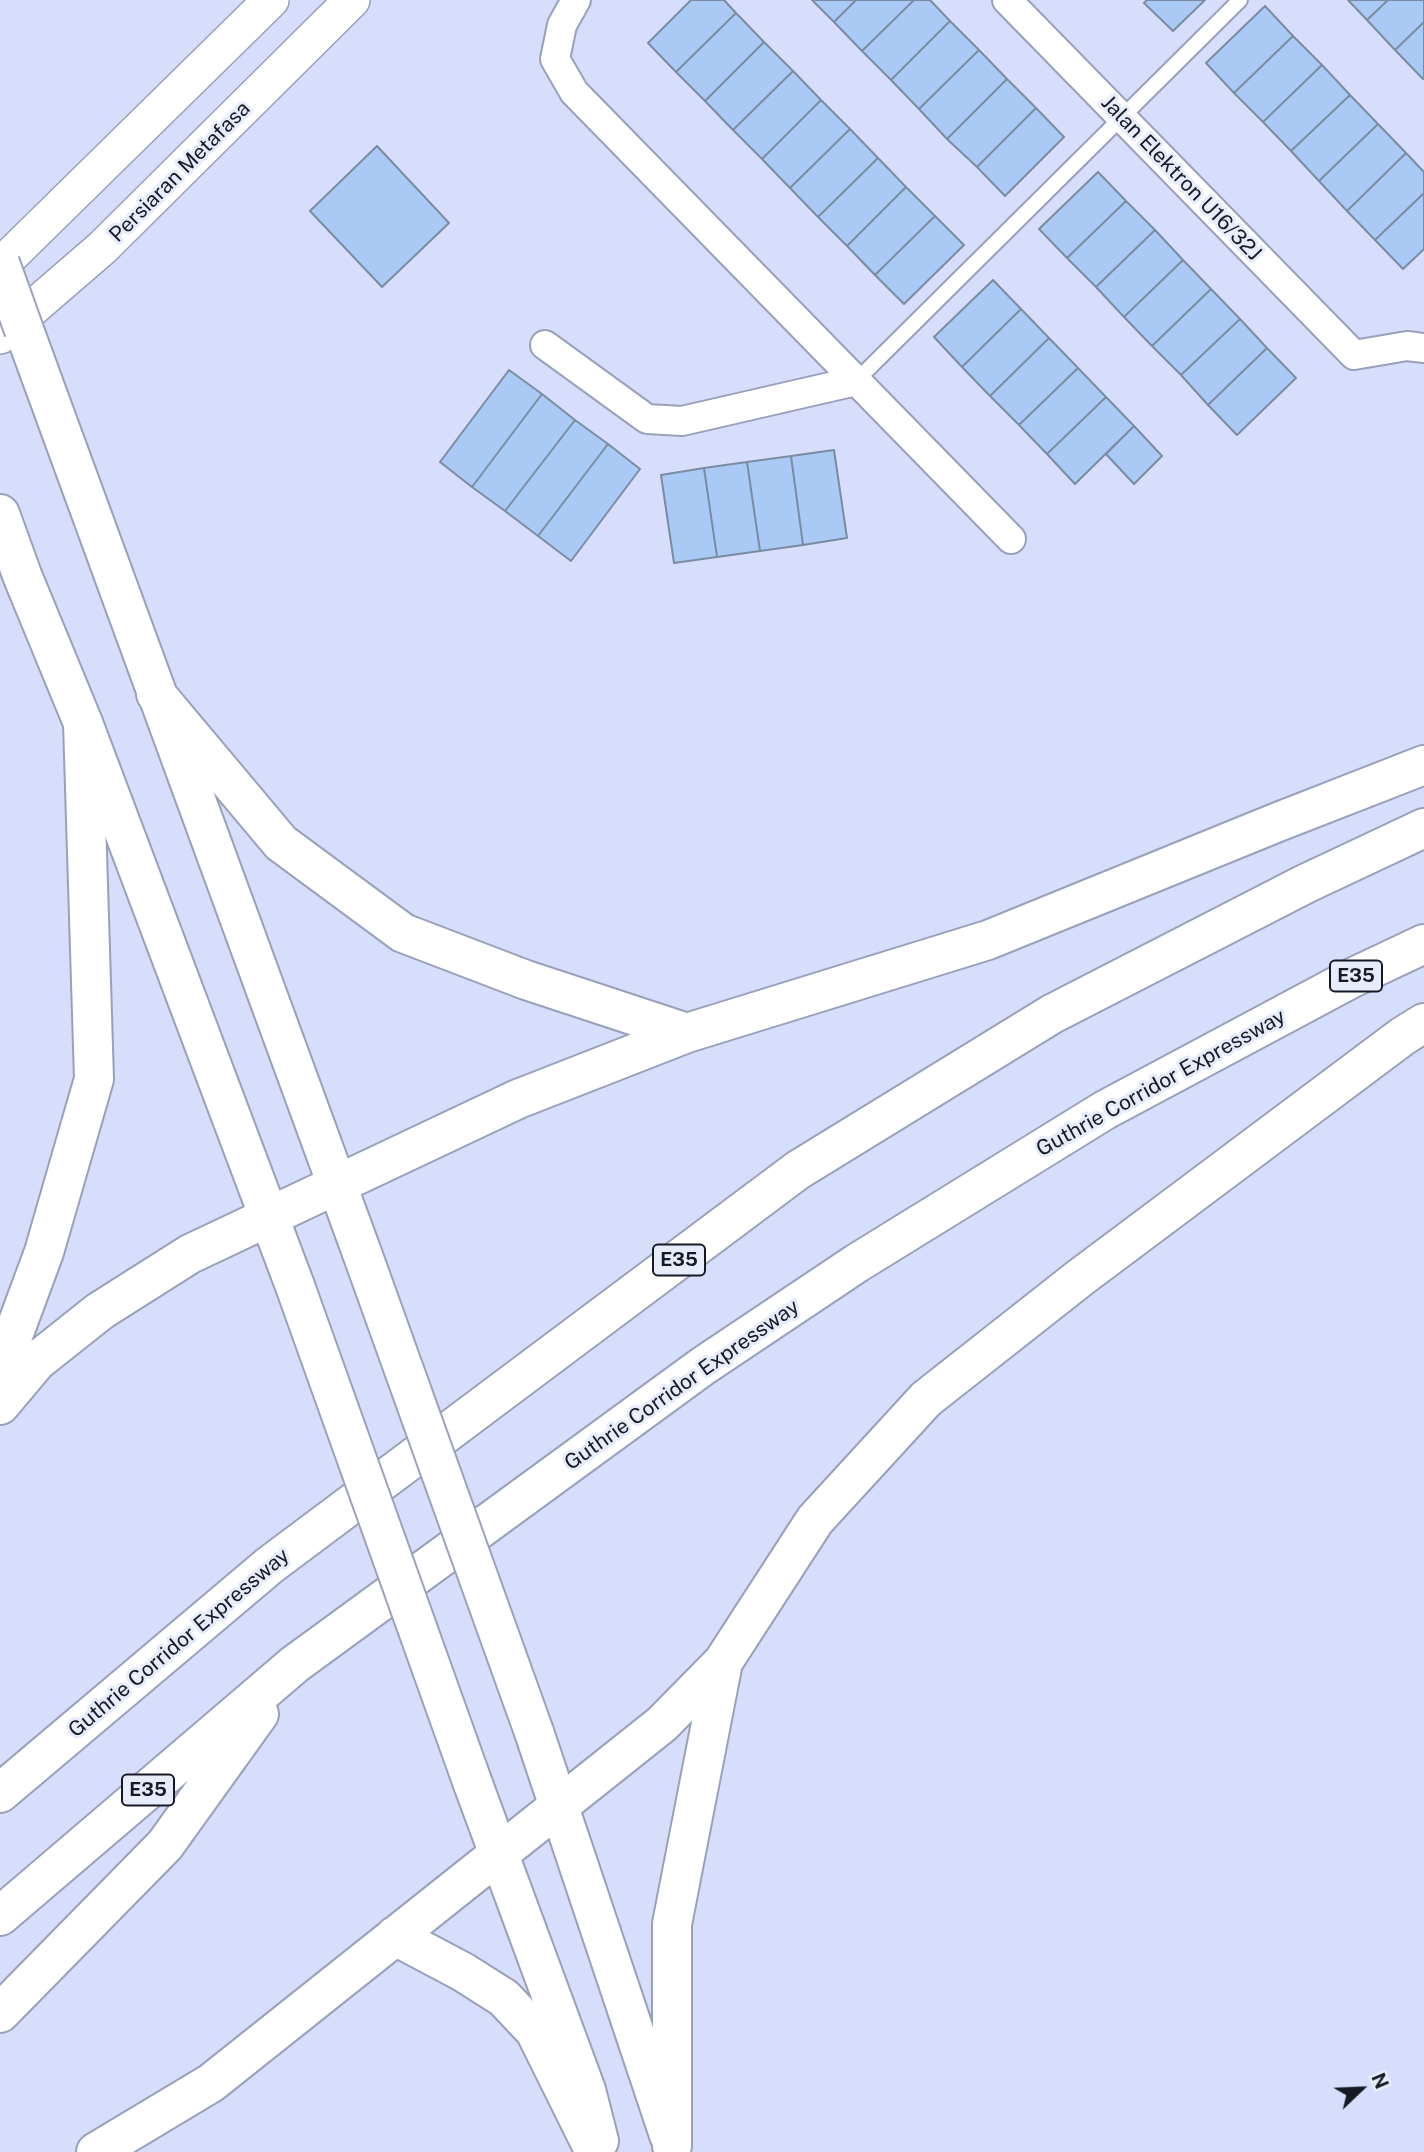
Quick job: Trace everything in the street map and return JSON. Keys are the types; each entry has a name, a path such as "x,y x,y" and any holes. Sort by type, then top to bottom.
{"main road":[{"path":"0,265 362,1253 534,1732 673,2149"},
{"path":"0,514 83,723 271,1218 473,1784 586,2090 601,2152"},
{"path":"156,694 281,843 403,933 526,980 687,1033"},
{"path":"0,1371 44,1252 94,1079 83,723"},
{"path":"0,1405 37,1361 100,1311 190,1255 518,1099 687,1033 988,940 1424,765"},
{"name":"Guthrie Corridor Expressway","path":"0,1793 270,1565 798,1170 1052,1014 1305,884 1424,828"},
{"name":"Guthrie Corridor Expressway","path":"0,1916 295,1664 703,1366 858,1263 1105,1110 1352,978 1424,944"},
{"path":"96,2152 211,2083 662,1724 723,1662 815,1520 926,1399 1081,1277 1424,1023"},
{"path":"673,2149 672,1924 723,1662"},
{"path":"0,2013 165,1845 295,1664"},
{"path":"395,1936 463,1972 504,1998 536,2031 595,2152"}],"street":[{"path":"0,265 271,0"},
{"name":"Persiaran Metafasa","path":"0,336 103,248 352,0"},
{"path":"576,0 562,25 555,59 574,92 1011,539"},
{"name":"Jalan Elektron U16/32J","path":"1007,0 1354,355 1407,346 1424,348"},
{"path":"544,345 647,419 682,421 856,381"}],"lane":[{"path":"856,381 1240,0"}],"building":[{"path":"691,0 724,0 736,13 676,72 648,43"},
{"path":"812,0 856,0 834,22"},
{"path":"856,0 914,0 862,51 834,22"},
{"path":"914,0 930,0 950,21 891,80 862,51"},
{"path":"1147,0 1205,0 1173,31 1144,3"},
{"path":"1348,0 1388,0 1367,20"},
{"path":"1388,0 1424,0 1424,22 1395,50 1367,20"},
{"path":"1265,6 1293,36 1234,93 1206,63"},
{"path":"736,13 764,42 705,101 676,72"},
{"path":"950,21 979,50 919,109 891,80"},
{"path":"1424,22 1424,79 1423,79 1395,50"},
{"path":"1293,36 1322,65 1263,122 1234,93"},
{"path":"764,42 793,71 733,130 705,101"},
{"path":"979,50 1007,79 947,139 919,109"},
{"path":"1322,65 1350,95 1291,151 1263,122"},
{"path":"793,71 821,100 762,159 733,130"},
{"path":"1007,79 1036,108 977,167 947,139"},
{"path":"1350,95 1378,124 1319,181 1291,151"},
{"path":"821,100 850,129 790,188 762,159"},
{"path":"1036,108 1064,137 1005,196 977,167"},
{"path":"1378,124 1406,153 1347,211 1319,181"},
{"path":"850,129 878,158 818,217 790,188"},
{"path":"377,146 449,223 382,287 310,211"},
{"path":"1406,153 1424,172 1424,193 1375,240 1347,211"},
{"path":"878,158 906,187 847,246 818,217"},
{"path":"1098,172 1126,201 1067,258 1039,229"},
{"path":"906,187 935,216 875,275 847,246"},
{"path":"1424,193 1424,249 1403,269 1375,240"},
{"path":"1126,201 1155,230 1096,287 1067,258"},
{"path":"935,216 964,245 904,304 875,275"},
{"path":"1155,230 1183,260 1124,317 1096,287"},
{"path":"1183,260 1211,289 1152,346 1124,317"},
{"path":"993,280 1021,309 962,367 934,337"},
{"path":"1211,289 1240,319 1181,375 1152,346"},
{"path":"1021,309 1049,338 990,396 962,367"},
{"path":"1240,319 1267,348 1208,405 1181,375"},
{"path":"1049,338 1078,368 1019,425 990,396"},
{"path":"1267,348 1296,378 1237,435 1208,405"},
{"path":"1078,368 1106,397 1047,454 1019,425"},
{"path":"509,370 542,394 472,487 440,462"},
{"path":"542,394 575,420 505,511 472,487"},
{"path":"1106,397 1134,426 1075,484 1047,454"},
{"path":"575,420 608,444 538,536 505,511"},
{"path":"1134,426 1162,456 1134,484 1106,454"},
{"path":"608,444 640,469 571,561 538,536"},
{"path":"834,450 847,538 803,545 791,456"},
{"path":"791,456 803,545 760,551 747,462"},
{"path":"747,462 760,551 717,557 704,468"},
{"path":"704,468 717,557 674,563 661,475"}]}
